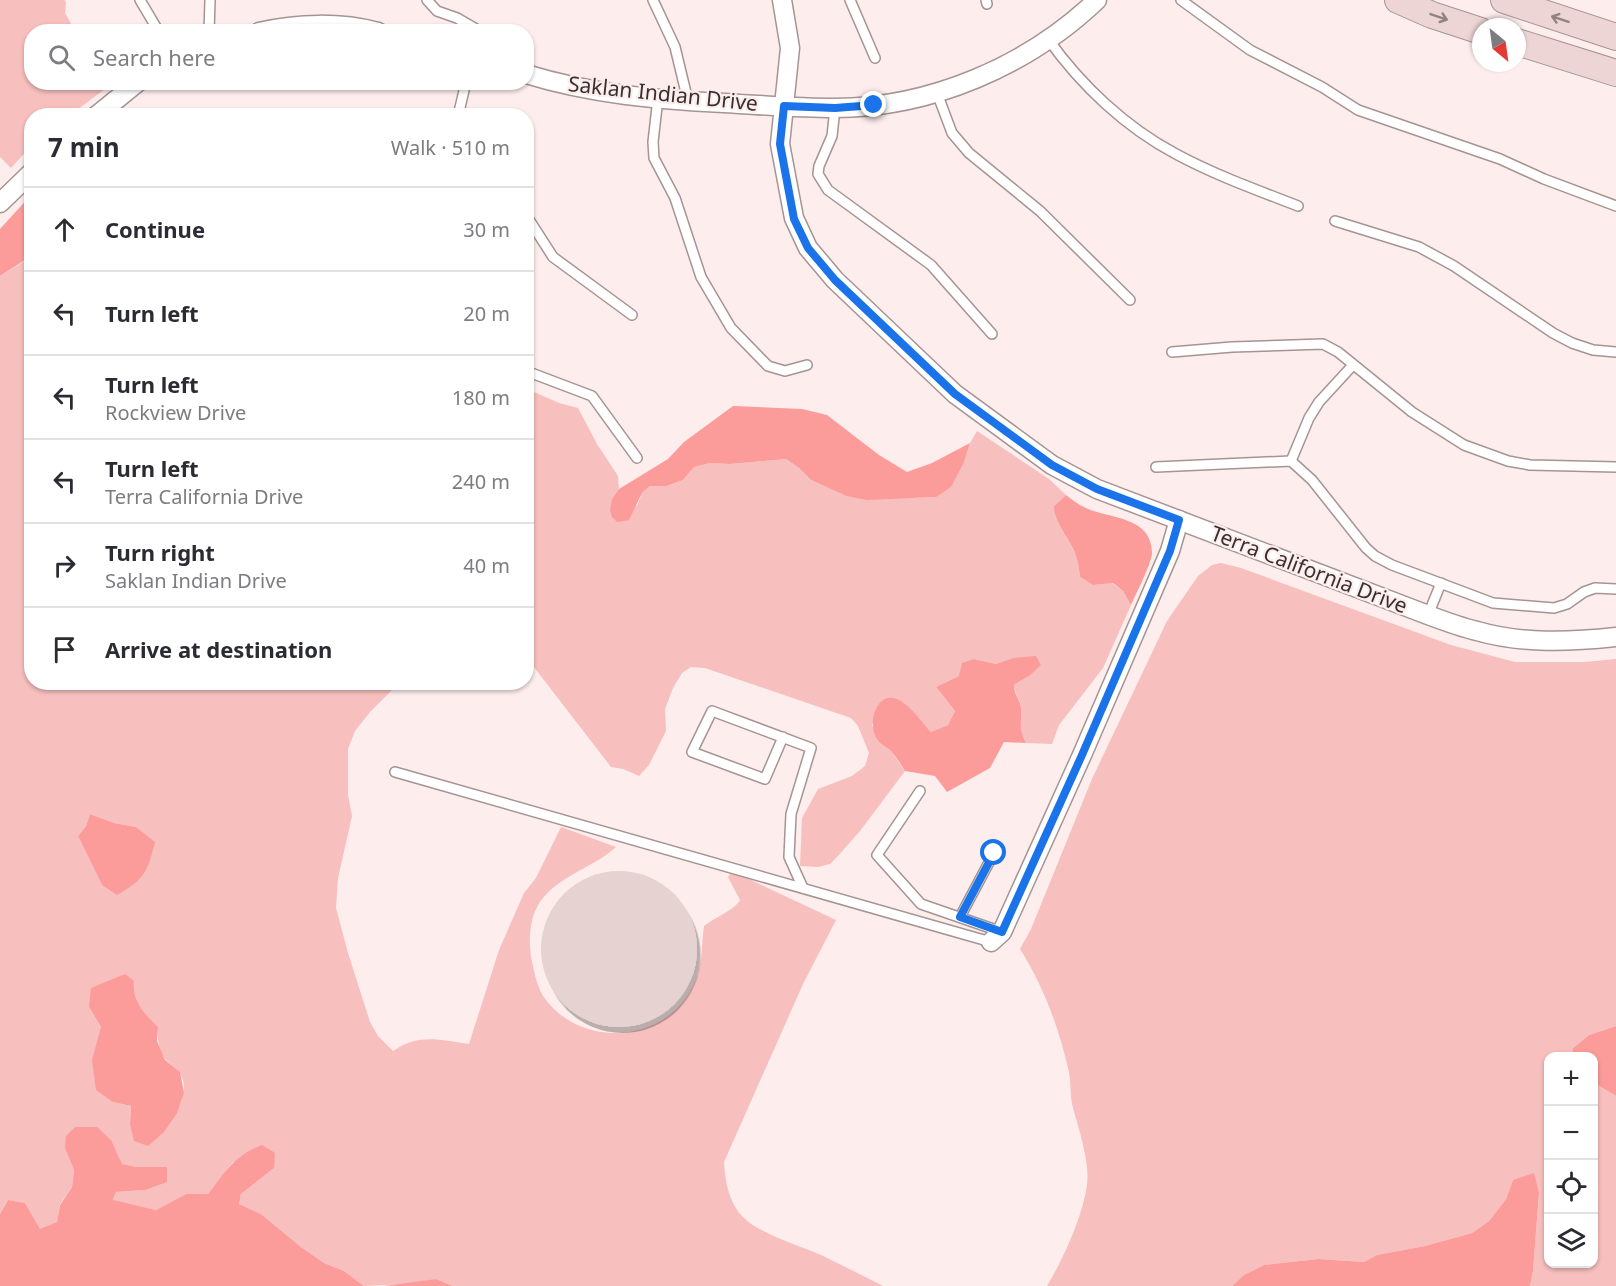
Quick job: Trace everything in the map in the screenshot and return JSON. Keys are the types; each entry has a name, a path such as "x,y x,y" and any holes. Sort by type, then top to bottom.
{"street":[{"name":"Terra California Drive","path":"782,0 790,48 780,144 794,219 808,248 835,280 955,394 1052,465 1097,489 1428,615 1479,632 1528,639 1562,641 1616,637"},
{"name":"Saklan Indian Drive","path":"534,76 581,88 688,101 835,108 894,103 937,93 1007,63 1070,25 1097,0"},
{"path":"1504,0 1616,37"},
{"path":"1402,1 1432,15 1472,28"},
{"path":"1526,45 1616,73"},
{"path":"106,108 128,90"},
{"path":"0,202 24,180"},
{"path":"996,937 1082,755 1170,551 1179,520"}],"lane":[{"path":"141,0 154,24"},
{"path":"210,0 210,24"},
{"path":"427,0 437,10 467,24"},
{"path":"653,0 675,47 688,101"},
{"path":"850,0 874,58"},
{"path":"1181,0 1250,50 1322,87 1358,110 1500,159 1616,206"},
{"path":"1048,39 1071,70 1091,90 1118,113 1174,153 1235,181 1299,206"},
{"path":"460,108 464,90"},
{"path":"937,93 952,133 969,153 1040,212 1130,300"},
{"path":"658,98 653,142 654,158 675,198 701,277 731,328 768,366 785,371 807,365"},
{"path":"835,108 832,136 819,166 818,174 828,190 931,265 992,334"},
{"path":"1335,221 1419,247 1454,266 1553,333 1593,350 1616,352"},
{"path":"534,227 553,256 632,315"},
{"path":"1172,352 1232,347 1323,344 1338,352 1412,412 1464,445 1508,461 1530,465 1616,467"},
{"path":"1291,461 1309,418 1319,402 1353,364"},
{"path":"534,374 592,396 637,458"},
{"path":"1156,467 1291,461 1312,480 1366,548 1375,556 1392,565 1493,603 1554,608 1567,604 1584,592 1595,588 1616,589"},
{"path":"1428,615 1441,582"},
{"path":"783,737 765,779 693,752 712,711 783,737 811,748 791,814 789,857 803,888"},
{"path":"395,772 803,888 996,937"},
{"path":"920,791 877,855 921,904 960,917 996,937"},
{"path":"960,917 994,853"}],"shaded area":[{"path":"0,0 65,0 65,13 71,24 24,24 24,90 104,90 79,108 24,108 24,154 11,168 0,157"},
{"path":"24,203 24,261 0,276 0,229"},
{"path":"24,261 24,690 392,690 355,731 348,749 348,795 352,816 338,878 336,908 370,1022 378,1036 393,1051 412,1042 430,1039 469,1044 499,950 524,893 536,878 561,827 616,847 553,888 537,907 531,925 531,957 543,996 559,1013 578,1025 600,1032 622,1033 644,1028 664,1019 681,1004 697,977 704,926 740,900 728,877 731,873 738,874 836,920 803,984 724,1162 725,1177 734,1205 750,1223 769,1234 821,1255 883,1286 453,1286 436,1279 407,1284 364,1286 344,1271 324,1263 301,1247 261,1214 239,1204 241,1194 274,1168 233,1162 208,1194 186,1194 156,1210 113,1201 116,1192 145,1190 167,1167 137,1167 121,1164 117,1152 65,1149 74,1170 72,1187 60,1204 57,1222 40,1230 25,1203 8,1200 0,1214 0,276","holes":["90,814 114,823 136,827 102,885 78,836 86,826","134,981 137,1001 158,1027 158,1041 162,1055 183,1079 183,1095 173,1119 164,1132 130,1124 131,1106 113,1102 101,1027 89,1007"]},
{"path":"534,392 578,408 597,444 618,476 619,489 612,499 637,506 642,493 650,486 668,486 683,480 694,467 710,463 730,464 786,459 811,480 846,496 936,497 964,462 970,443 977,431 1049,479 1066,495 1054,506 1054,512 1075,553 1080,577 1093,585 1112,583 1123,591 1131,605 1103,668 1059,725 1052,744 1026,743 1021,728 1021,708 1015,684 1029,676 1013,658 996,664 974,659 959,676 936,687 955,711 948,725 931,732 918,717 872,724 877,739 891,751 905,771 860,831 830,864 818,867 800,866 802,818 818,789 852,776 865,766 869,753 858,726 851,718 705,668 691,667 682,673 673,688 665,709 666,731 649,765 639,776 611,767 534,667"},
{"path":"733,406 802,409 827,415 879,455 907,472 932,463 970,443 964,462 951,487 936,497 867,500 846,496 811,480 786,459 730,464 710,463 694,467 683,480 667,486 650,486 642,493 629,520 617,522 612,517 610,510 612,499 619,489 668,459 684,442"},
{"path":"1066,495 1083,507 1128,521 1145,532 1152,554 1131,605 1123,591 1113,583 1093,585 1080,577 1075,553 1054,512 1054,506"},
{"path":"1221,563 1241,568 1451,645 1515,662 1585,662 1616,659 1616,1026 1589,1035 1573,1048 1573,1052 1544,1052 1544,1268 1598,1268 1598,1085 1616,1096 1616,1286 1530,1286 1539,1194 1513,1180 1506,1199 1489,1221 1472,1233 1425,1246 1377,1255 1364,1262 1318,1259 1264,1265 1244,1275 1232,1286 1047,1286 1066,1250 1082,1209 1087,1184 1087,1165 1072,1104 1069,1072 1060,1040 1050,1008 1020,949 1031,929 1092,779 1167,621 1198,576 1212,565"},
{"path":"1036,656 1041,665 1014,687 1021,708 1021,728 1026,743 1004,742 990,768 947,792 935,776 905,771 874,733 875,710 884,700 890,698 902,701 931,732 948,725 955,711 936,687 959,676 962,663 974,659 996,664 1013,658"},
{"path":"90,814 114,823 136,827 155,842 144,874 117,895 102,885 78,836 86,826"},
{"path":"125,974 134,981 135,995 140,1006 158,1027 157,1041 165,1060 180,1072 184,1093 177,1113 164,1132 148,1146 134,1141 130,1124 131,1106 113,1102 96,1090 92,1060 101,1027 89,1007 91,988"},
{"path":"1616,1026 1616,1096 1598,1085 1598,1052 1573,1052 1573,1048 1589,1035"},
{"path":"75,1127 97,1127 111,1140 122,1164 137,1167 167,1167 167,1182 145,1190 116,1192 113,1200 156,1210 186,1194 208,1194 225,1171 238,1159 262,1145 275,1153 274,1168 241,1194 239,1204 261,1214 301,1247 324,1263 344,1271 364,1286 0,1286 0,1214 8,1200 25,1203 40,1229 57,1222 60,1205 72,1187 74,1170 65,1149 66,1136"},
{"path":"1534,1173 1539,1193 1530,1286 1232,1286 1244,1275 1264,1265 1318,1259 1364,1262 1377,1255 1425,1246 1472,1233 1489,1221 1506,1199 1513,1180"},
{"path":"436,1279 453,1286 384,1286"}],"building":[{"path":"619,871 634,872 649,877 674,894 691,919 696,934 696,964 691,979 674,1004 649,1021 634,1026 619,1027 604,1026 589,1021 564,1004 547,979 542,964 541,949 542,934 547,919 564,894 589,877 604,872"}],"route":[{"path":"874,105 835,108 784,106 780,144 786,180 794,219 808,248 835,280 955,394 1003,431 1052,465 1097,489 1179,520 1170,551 1002,932 960,917 994,853"}]}
